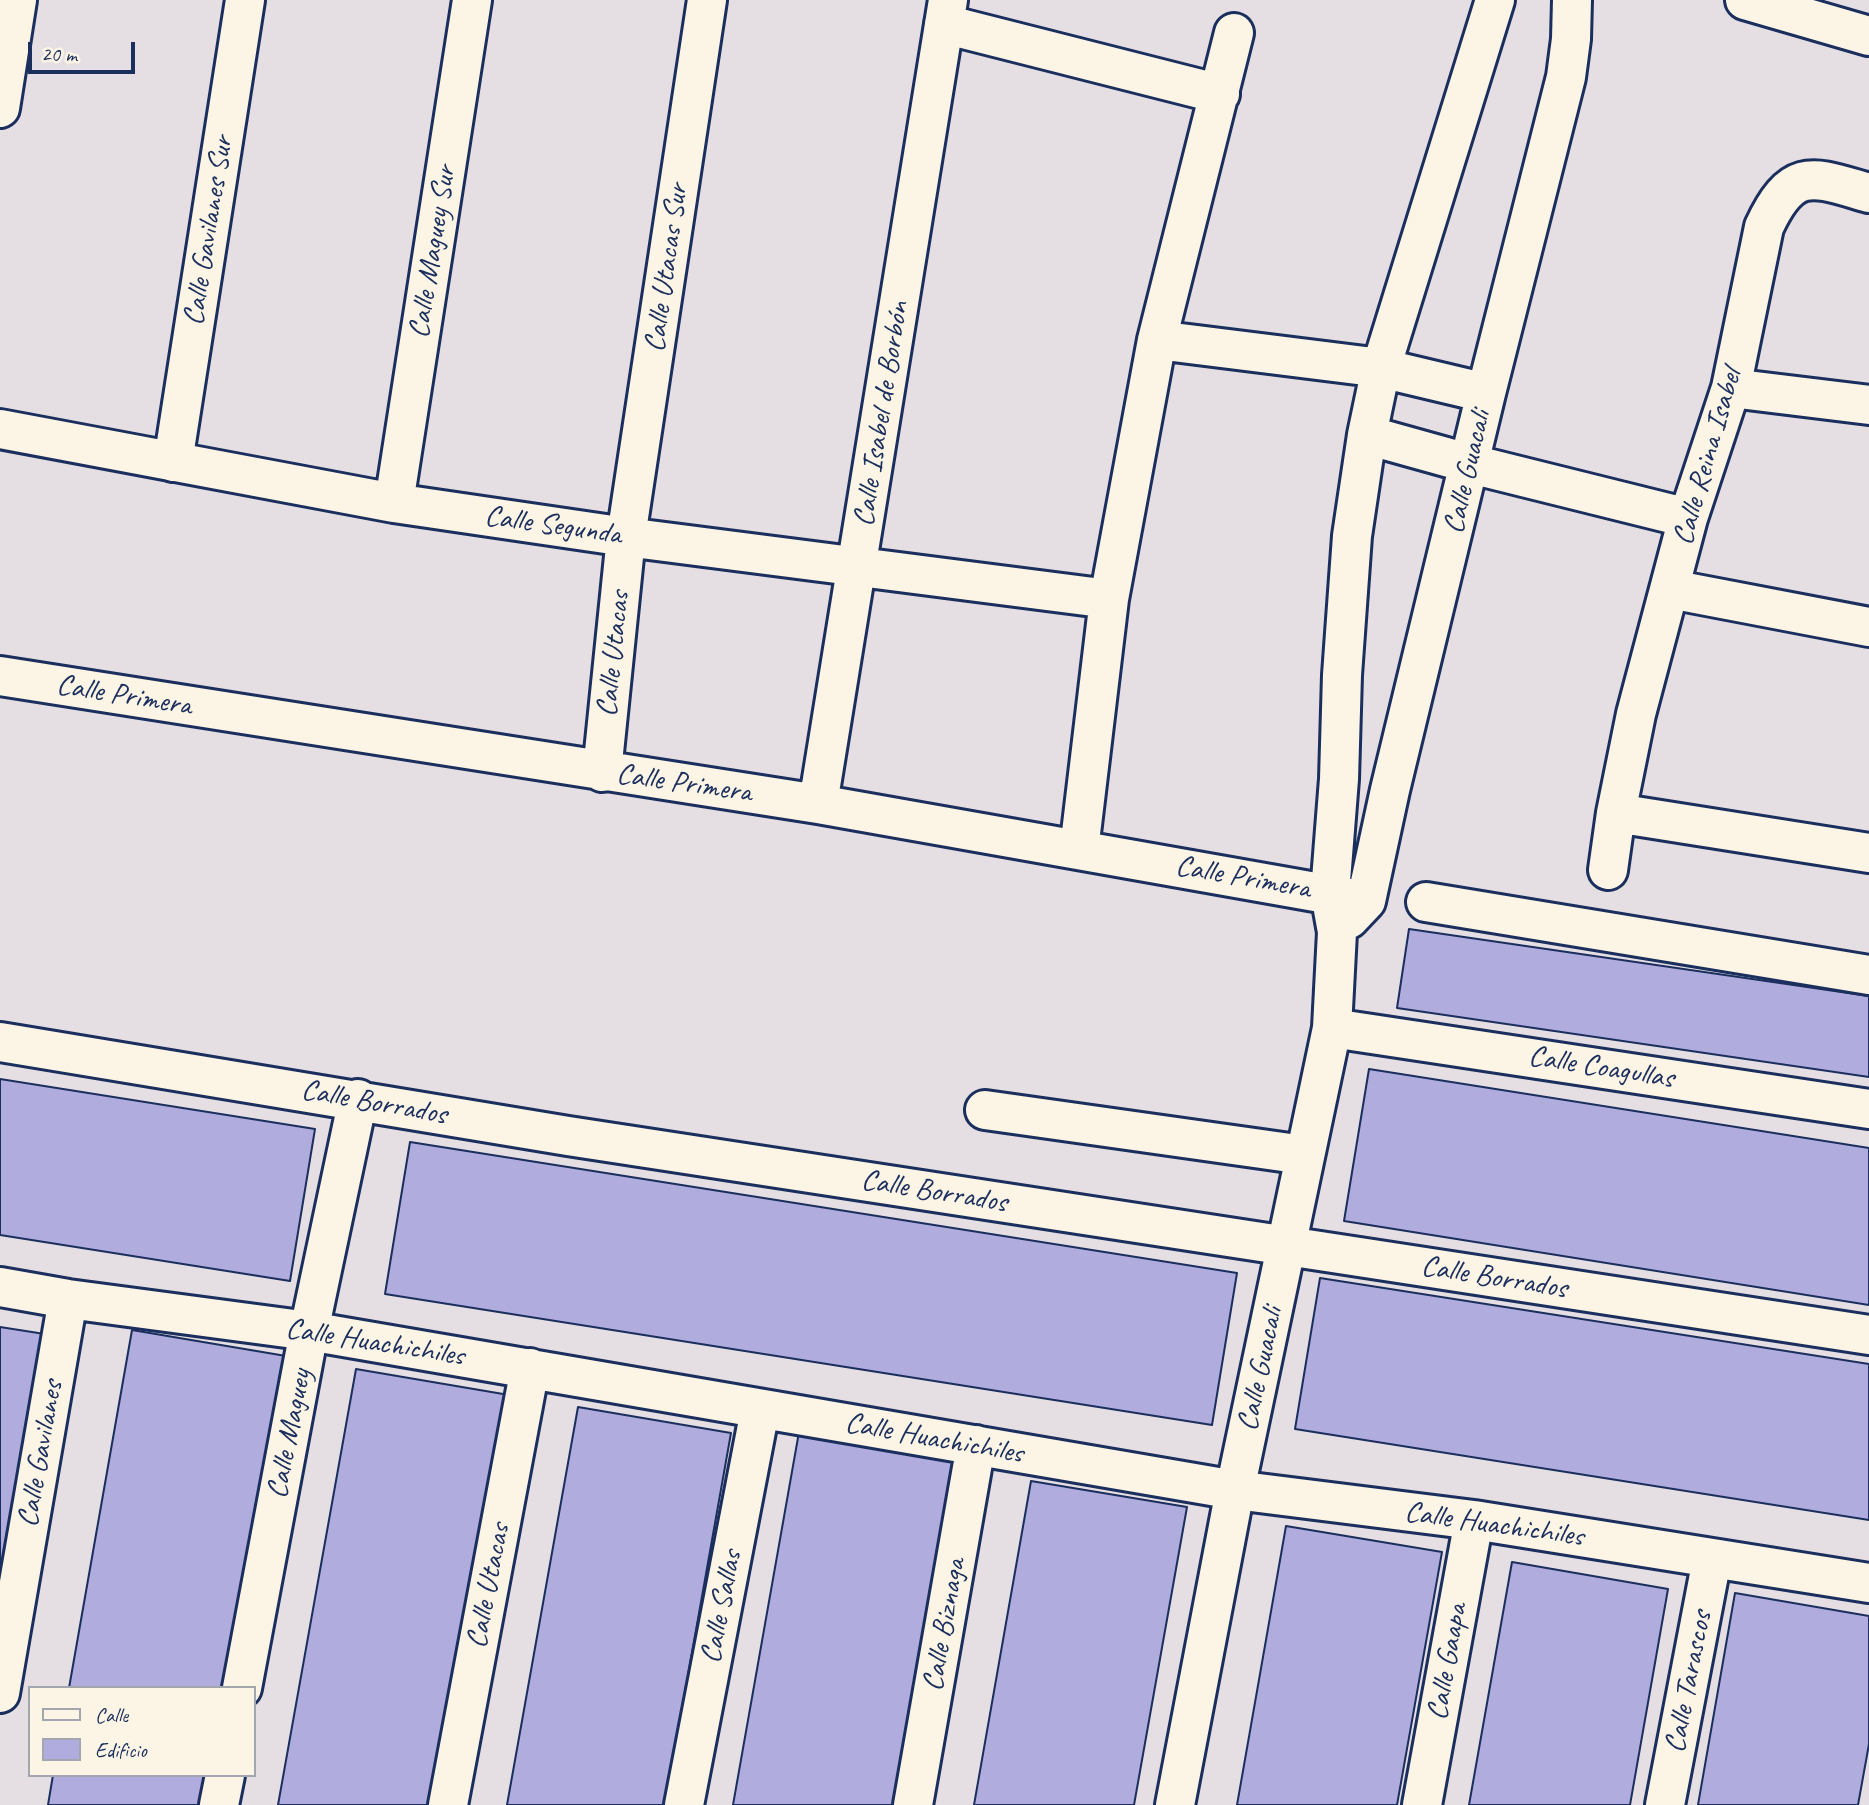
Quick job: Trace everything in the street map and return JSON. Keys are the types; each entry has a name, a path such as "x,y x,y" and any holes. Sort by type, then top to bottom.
{"street":[{"path":"0,108 17,0"},
{"name":"Calle Gavilanes Sur","path":"173,461 245,0"},
{"name":"Calle Maguey Sur","path":"394,503 472,0"},
{"name":"Calle Utacas Sur","path":"626,537 707,0"},
{"path":"1348,897 1339,779 1342,675 1352,536 1367,435 1381,368 1494,0"},
{"name":"Calle Guacali","path":"1175,1805 1235,1490 1332,1028 1337,932 1390,790 1566,77 1572,0"},
{"path":"1745,0 1869,36"},
{"name":"Calle Isabel de Borbón","path":"818,804 946,12 1220,94"},
{"path":"1079,850 1109,600 1157,340 1234,33"},
{"name":"Calle Reina Isabel","path":"1608,870 1616,813 1653,643 1688,517 1731,388 1764,227 1784,192 1802,181 1819,178 1869,193"},
{"path":"1157,340 1381,368 1486,393"},
{"path":"1731,388 1869,405"},
{"name":"Calle Segunda","path":"0,429 394,503 626,537 1109,600"},
{"path":"1367,435 1471,464 1688,517"},
{"name":"Calle Utacas","path":"602,772 626,537"},
{"path":"1670,589 1869,627"},
{"name":"Calle Primera","path":"0,677 818,804 1348,897"},
{"path":"1339,779 1390,790"},
{"path":"1616,813 1869,853"},
{"path":"1426,902 1869,975"},
{"name":"Calle Coagullas","path":"1332,1028 1869,1109"},
{"name":"Calle Borrados","path":"0,1042 568,1136 1869,1335"},
{"name":"Calle Maguey","path":"242,1686 309,1331 358,1100"},
{"path":"985,1110 1304,1155"},
{"name":"Calle Huachichiles","path":"0,1287 68,1299 309,1331 1235,1490 1474,1520 1869,1583"},
{"name":"Calle Gavilanes","path":"0,1693 68,1299"},
{"name":"Calle Utacas","path":"448,1805 530,1368"},
{"name":"Calle Sallas","path":"684,1805 760,1409"},
{"name":"Calle Biznaga","path":"914,1805 976,1446"},
{"name":"Calle Gaapa","path":"1422,1805 1474,1520"},
{"name":"Calle Tarascos","path":"1665,1805 1712,1559"},
{"path":"219,1805 225,1777"}],"building":[{"path":"1409,929 1869,996 1869,1077 1397,1008"},
{"path":"1369,1069 1869,1148 1869,1305 1344,1221"},
{"path":"0,1079 315,1129 290,1281 0,1235"},
{"path":"410,1142 1237,1273 1212,1425 385,1294"},
{"path":"1320,1278 1869,1364 1869,1520 1295,1429"},
{"path":"0,1327 51,1335 0,1625"},
{"path":"132,1330 286,1356 227,1686 69,1686"},
{"path":"356,1369 509,1395 436,1805 278,1805"},
{"path":"578,1407 731,1433 665,1805 507,1805"},
{"path":"799,1432 954,1458 893,1805 733,1805"},
{"path":"1031,1481 1187,1507 1134,1805 974,1805"},
{"path":"1286,1526 1442,1552 1397,1805 1237,1805"},
{"path":"1512,1562 1668,1589 1630,1805 1469,1805"},
{"path":"1735,1593 1869,1616 1869,1744 1858,1805 1698,1805"},
{"path":"53,1777 211,1777 206,1805 48,1805"}]}
